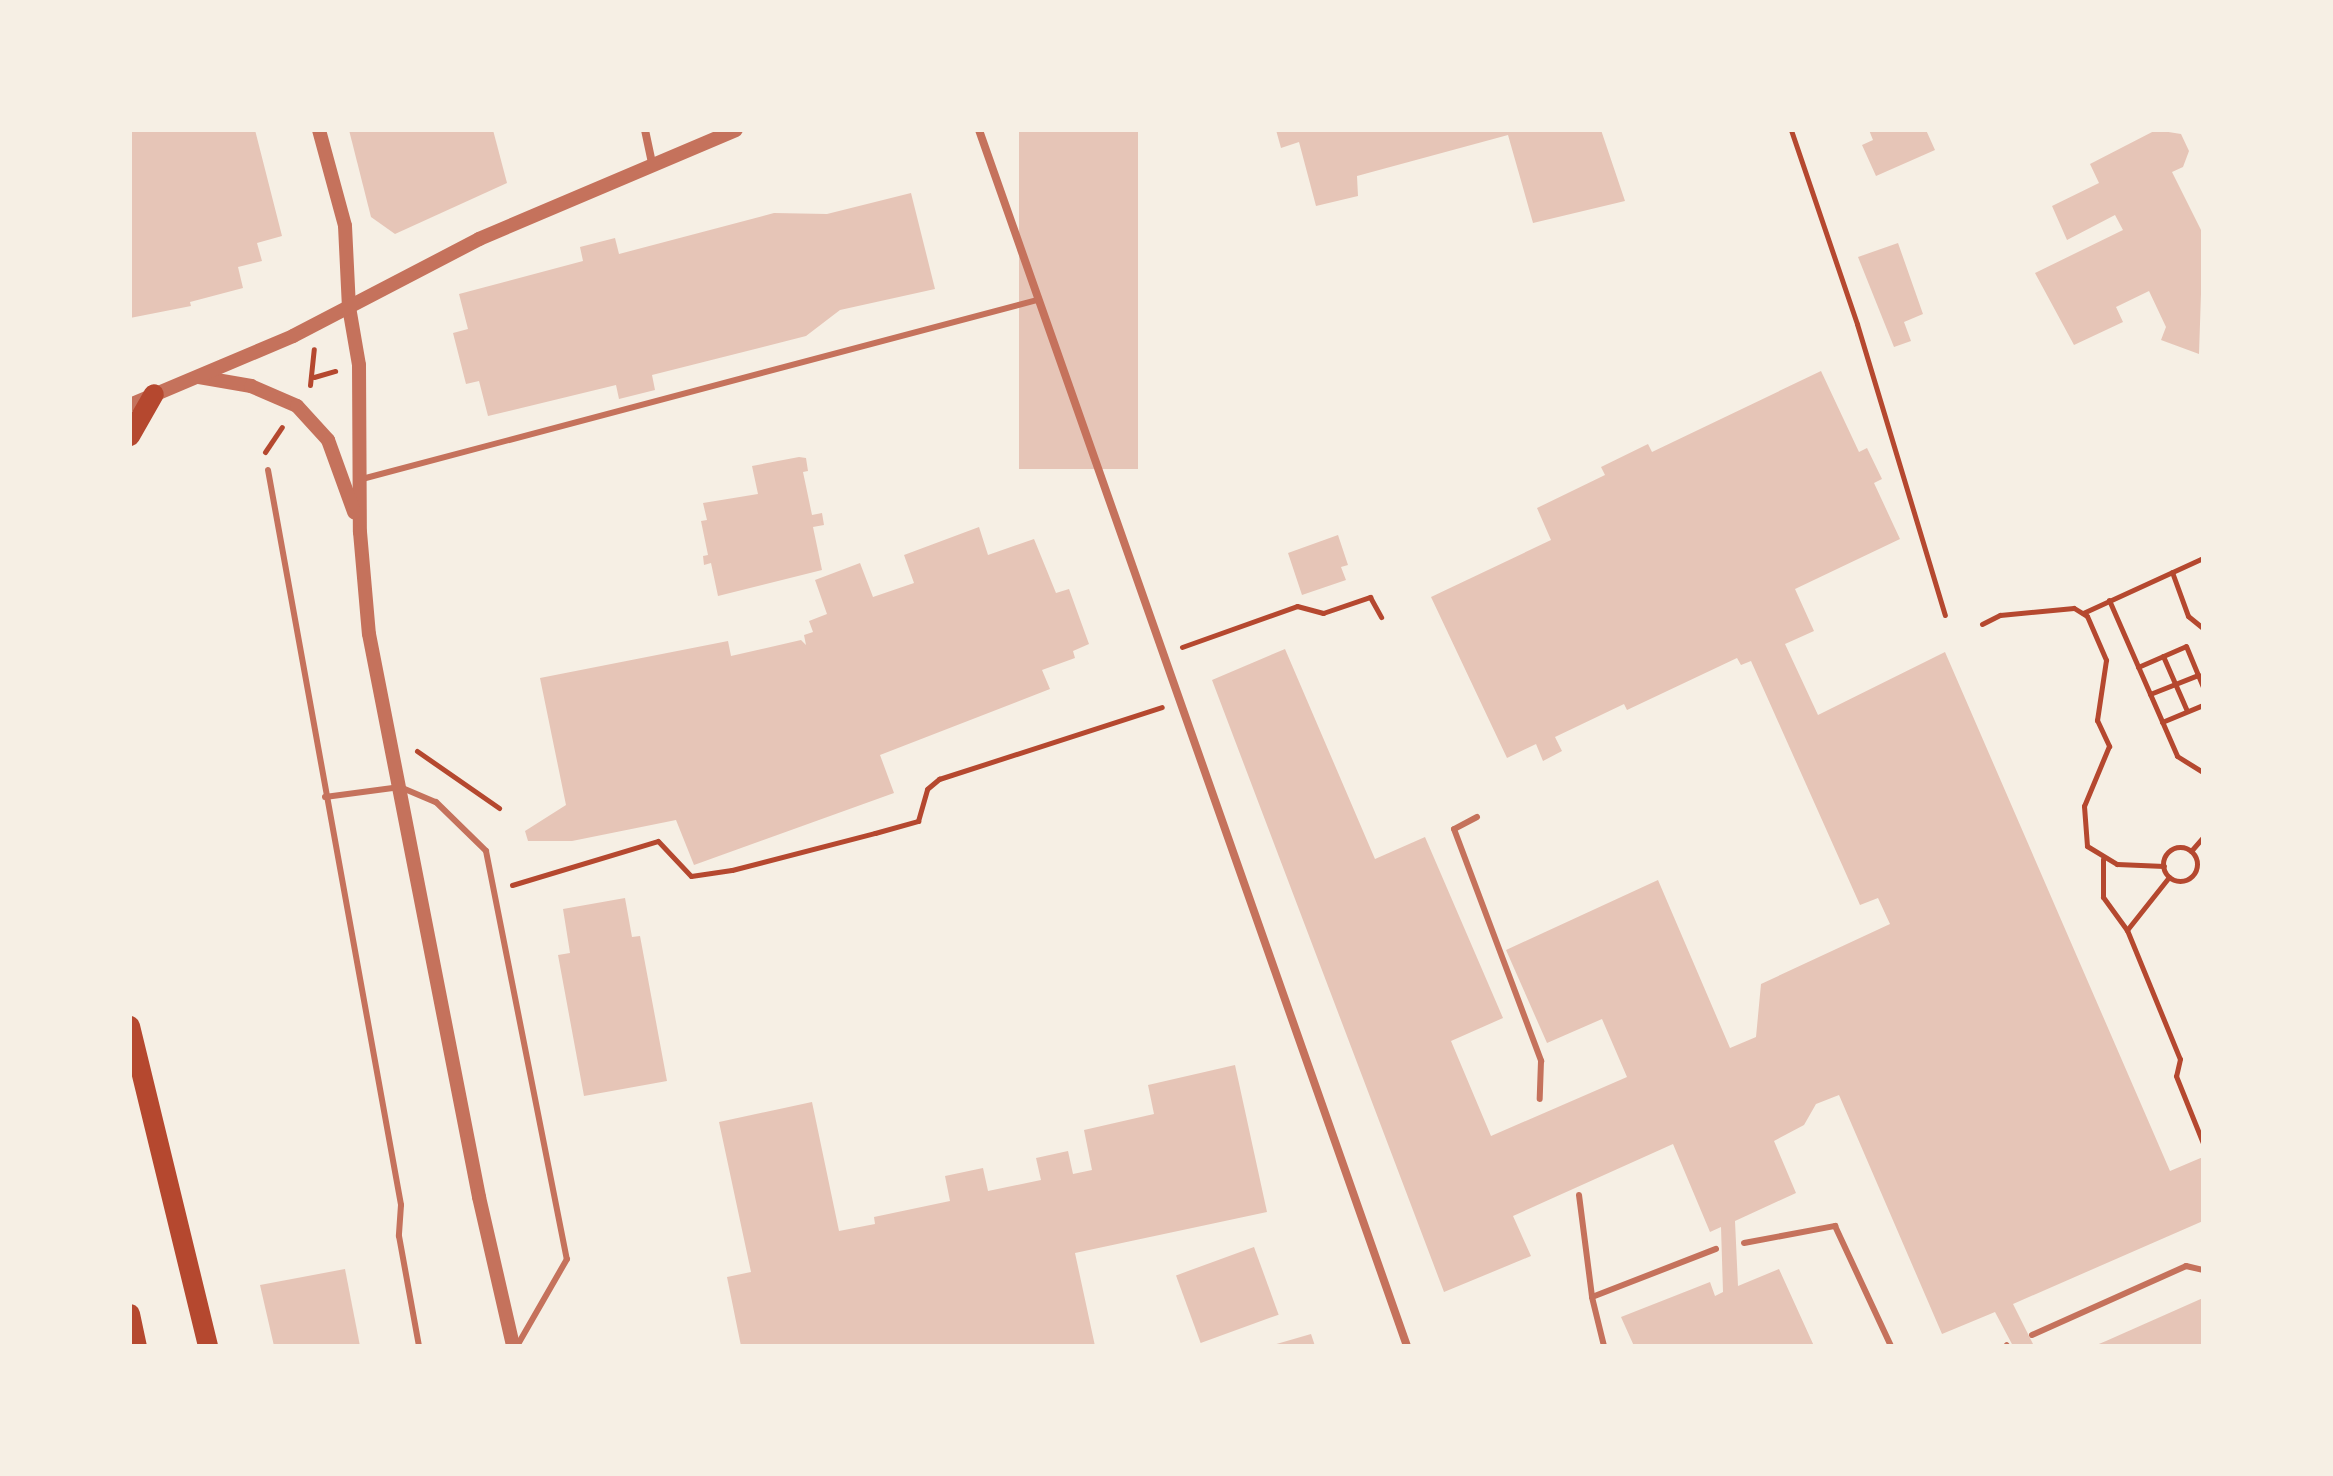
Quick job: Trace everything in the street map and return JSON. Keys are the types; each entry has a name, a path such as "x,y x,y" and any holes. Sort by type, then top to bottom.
{"main road":[{"path":"130,436 154,394"},
{"path":"130,1026 208,1346"},
{"path":"130,1314 137,1346"}],"street":[{"path":"319,130 345,226 349,307 359,365 358,480 369,634 479,1197 515,1346"},
{"path":"645,130 653,167"},
{"path":"130,405 199,377 349,307 479,239 736,130"},
{"path":"979,130 1161,654 1183,701 1407,1346"},
{"path":"199,377 281,396 314,421 341,468 360,532"}],"lane":[{"path":"358,480 1037,300"},
{"path":"268,470 401,1205 399,1236 419,1346"},
{"path":"325,797 400,787 436,802 486,851 567,1259 515,1346"},
{"path":"1477,817 1454,829 1541,1061 1540,1099"},
{"path":"1579,1195 1592,1297 1604,1346"},
{"path":"1744,1243 1835,1226 1891,1346"},
{"path":"1592,1297 1716,1249"},
{"path":"2032,1335 2186,1266 2203,1270"}],"path":[{"path":"1791,130 1857,324 1945,615"},
{"path":"2083,613 2203,558"},
{"path":"2172,571 2188,616 2203,628"},
{"path":"1161,654 1297,606 1323,613 1370,597 1381,617"},
{"path":"2109,600 2177,756 2203,772"},
{"path":"1982,624 2000,615 2074,608 2083,613 2106,660 2097,720 2109,746 2084,806 2087,846 2103,859 2164,866"},
{"path":"2138,667 2186,646 2203,687"},
{"path":"2163,656 2187,711"},
{"path":"2150,694 2198,675"},
{"path":"511,885 658,841 691,876 732,870 875,833 918,821 927,789 939,779 1183,701"},
{"path":"2162,722 2203,705"},
{"path":"392,754 418,751 499,808"},
{"path":"2191,851 2203,837"},
{"path":"2164,866 2174,849 2191,851"},
{"path":"2169,877 2187,880 2200,865 2191,851"},
{"path":"2103,859 2103,897 2127,930 2180,1059 2176,1076 2203,1143"},
{"path":"2164,866 2169,877"},
{"path":"2127,930 2169,877"}],"building":[{"path":"130,130 255,130 282,236 257,243 262,261 238,267 243,288 190,302 191,306 130,318"},
{"path":"349,130 493,130 507,183 395,234 371,217"},
{"path":"1019,130 1138,130 1138,469 1019,469"},
{"path":"1276,130 1601,130 1625,201 1533,223 1508,135 1357,176 1358,196 1316,206 1299,142 1281,148"},
{"path":"1869,130 1926,130 1935,150 1876,176 1862,145 1873,140"},
{"path":"2156,130 2181,134 2189,151 2183,167 2172,172 2203,234 2199,354 2161,340 2166,327 2149,291 2116,307 2123,322 2074,345 2035,273 2123,230 2115,215 2067,240 2052,206 2099,183 2090,164"},
{"path":"911,193 935,289 840,310 806,336 652,375 655,390 619,399 616,385 488,416 479,381 466,384 453,333 468,329 459,294 583,261 580,247 615,238 619,254 774,213 827,214"},
{"path":"1898,243 1923,314 1904,322 1911,341 1894,347 1858,257"},
{"path":"1821,371 1859,452 1867,448 1882,479 1874,483 1900,539 1795,589 1814,631 1785,644 1818,715 1945,652 2170,1171 2203,1157 2203,1221 2013,1304 2034,1346 2013,1346 1995,1312 1942,1334 1839,1095 1816,1104 1804,1125 1774,1141 1796,1193 1735,1221 1738,1286 1779,1269 1814,1346 1634,1346 1621,1317 1710,1282 1715,1296 1723,1292 1721,1227 1710,1232 1673,1144 1513,1216 1531,1256 1444,1292 1212,680 1285,649 1375,859 1425,837 1503,1018 1451,1041 1491,1136 1627,1077 1602,1019 1547,1043 1506,950 1658,880 1730,1048 1756,1037 1761,984 1890,924 1878,898 1860,905 1751,661 1741,665 1737,658 1627,710 1624,704 1555,737 1562,751 1543,761 1536,744 1507,758 1431,597 1551,540 1537,508 1605,475 1601,467 1648,444 1652,452"},
{"path":"806,458 808,471 803,472 812,515 822,513 824,525 813,527 822,570 718,596 711,563 704,565 703,556 708,555 701,521 707,520 703,503 758,494 752,466"},
{"path":"979,527 988,555 1034,539 1056,593 1069,589 1089,644 1073,651 1075,658 1042,670 1050,689 880,755 894,793 694,865 676,820 572,841 528,841 525,831 566,805 540,678 728,641 731,656 801,640 806,645 804,635 813,632 809,621 827,614 815,580 860,563 873,597 914,583 904,555"},
{"path":"1338,535 1348,565 1341,567 1346,580 1302,595 1288,553"},
{"path":"625,898 632,937 640,936 667,1081 584,1096 558,955 570,953 563,909"},
{"path":"1235,1065 1267,1212 1075,1253 1095,1346 741,1346 727,1277 751,1272 719,1122 812,1102 839,1231 875,1224 874,1217 950,1201 945,1176 983,1168 988,1191 1041,1180 1036,1158 1068,1151 1073,1174 1092,1170 1084,1130 1154,1114 1148,1085"},
{"path":"1254,1247 1279,1315 1201,1343 1176,1275"},
{"path":"345,1269 360,1346 274,1346 260,1285"},
{"path":"2203,1298 2203,1346 2094,1346 2106,1341"},
{"path":"1311,1334 1315,1346 1273,1346 1273,1345"}]}
